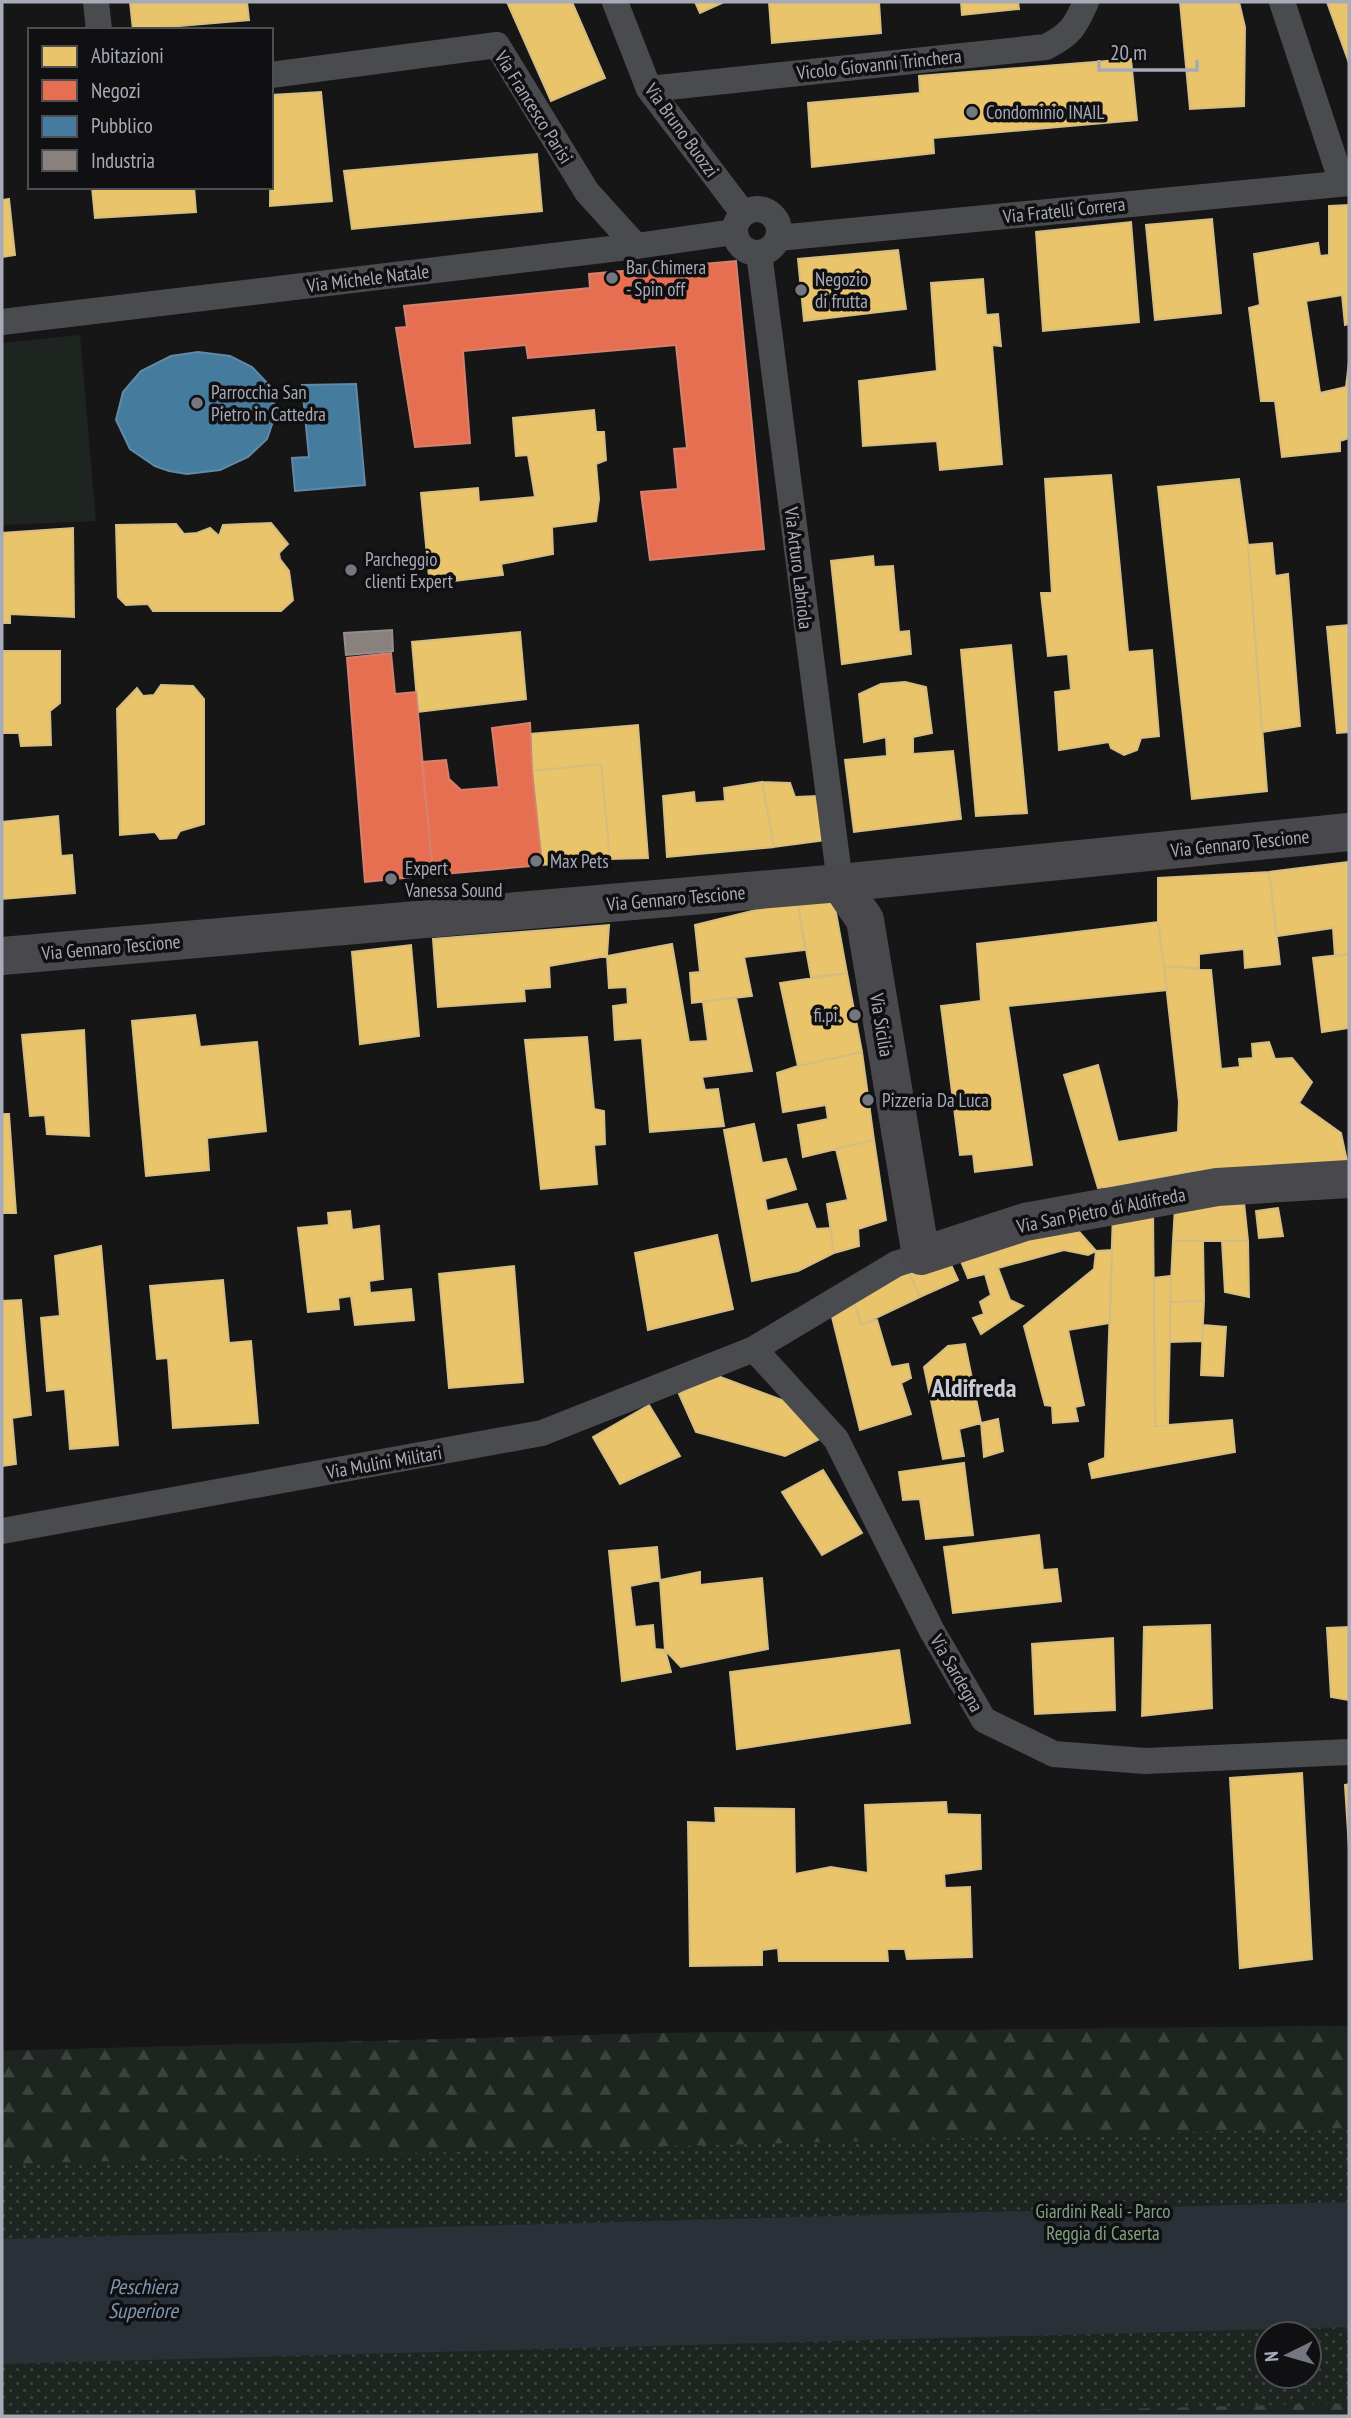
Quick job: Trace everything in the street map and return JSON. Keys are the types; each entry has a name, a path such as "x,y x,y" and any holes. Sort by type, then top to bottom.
{"street":[{"path":"96,2 99,28"},
{"name":"Via Bruno Buozzi","path":"615,2 649,89 739,223"},
{"name":"Vicolo Giovanni Trinchera","path":"649,89 1046,47 1076,26 1086,2"},
{"path":"1282,2 1345,183"},
{"name":"Via Francesco Parisi","path":"273,75 496,45 587,192 636,246"},
{"name":"Via Fratelli Correra","path":"769,245 1345,183"},
{"path":"756,208 769,212 778,223 769,245 745,250 736,239 739,223 756,208"},
{"name":"Via Michele Natale","path":"2,322 636,246 739,223"},
{"name":"Via Arturo Labriola","path":"769,245 840,883"},
{"name":"Via Gennaro Tescione","path":"2,956 840,883 1349,832"},
{"name":"Via Sicilia","path":"840,883 865,920 920,1256"},
{"name":"Via San Pietro di Aldifreda","path":"754,1349 896,1264 1025,1222 1217,1187 1349,1179"},
{"name":"Via Mulini Militari","path":"2,1531 542,1433 754,1349"},
{"name":"Via Sardegna","path":"754,1349 836,1439 932,1631 984,1720 1054,1754 1145,1761 1349,1752"}],"green space":[{"path":"80,335 96,521 2,525 2,343"},
{"name":"Giardini Reali - Parco Reggia di Caserta","path":"1349,2026 1349,2416 2,2416 2,2051 667,2033"},
{"path":"1349,2026 1349,2128 2,2164 2,2051 667,2033"},
{"path":"1349,2403 1349,2416 853,2416"}],"water":[{"name":"Peschiera Superiore","path":"1349,2202 1349,2327 1323,2328 1323,2320 1253,2320 1253,2330 2,2364 2,2239"}],"building: Abitazioni":[{"path":"130,2 247,2 249,20 133,28"},
{"path":"507,2 572,2 605,78 551,101"},
{"path":"695,2 724,2 700,13"},
{"path":"769,2 879,2 881,33 772,43"},
{"path":"961,2 1018,2 1019,9 962,15"},
{"path":"1180,2 1239,2 1245,27 1244,106 1190,109"},
{"path":"1327,2 1349,2 1349,63"},
{"name":"Condominio INAIL","path":"1131,59 1137,120 933,138 934,153 812,167 808,103 920,93 919,76"},
{"path":"321,92 332,201 270,206 270,189 273,189 273,95"},
{"path":"537,154 542,211 352,229 344,171"},
{"path":"92,189 194,189 196,212 95,218"},
{"path":"9,199 15,255 2,257 2,200"},
{"path":"1349,205 1349,324 1345,325 1342,295 1306,301 1320,393 1346,387 1349,362 1349,438 1340,441 1340,451 1282,457 1275,401 1261,401 1249,308 1260,305 1254,254 1318,243 1320,256 1329,255 1329,206"},
{"path":"1212,219 1221,313 1155,320 1146,225"},
{"path":"1131,222 1139,322 1043,331 1036,232"},
{"path":"898,250 906,309 804,321 798,259"},
{"path":"983,279 986,315 998,314 1001,346 992,345 1002,464 940,470 937,441 863,446 859,381 937,371 931,283"},
{"path":"594,410 596,432 604,432 606,460 596,464 599,499 596,521 552,527 553,554 501,564 503,575 453,581 453,574 429,577 421,493 478,488 479,502 535,497 528,455 516,456 513,418"},
{"path":"1111,475 1128,652 1152,650 1159,736 1141,738 1137,750 1124,755 1111,748 1109,742 1059,750 1055,692 1071,690 1068,654 1048,656 1041,593 1052,593 1045,479"},
{"path":"1239,479 1248,545 1267,791 1192,799 1158,487"},
{"path":"271,523 288,544 279,553 289,571 293,600 281,611 153,611 148,604 126,605 118,597 116,525 176,524 184,534 210,528 219,536 223,525"},
{"path":"73,528 74,617 10,614 10,623 2,623 2,533"},
{"path":"1272,543 1275,576 1288,574 1300,726 1262,732 1248,545"},
{"path":"873,556 874,567 893,566 899,632 909,631 911,654 842,664 831,561"},
{"path":"1349,625 1349,732 1337,733 1327,627"},
{"path":"520,632 526,699 418,712 412,642"},
{"path":"1011,645 1027,813 976,816 961,650"},
{"path":"2,651 60,651 60,703 50,711 51,745 21,746 19,733 2,733"},
{"path":"905,682 926,687 932,733 913,737 913,754 953,751 961,819 854,832 845,760 887,756 886,737 864,742 859,694 881,684"},
{"path":"161,685 193,686 204,699 204,824 180,831 176,838 160,839 155,832 120,835 117,709 137,688 143,696 154,695"},
{"path":"638,725 648,858 610,859 601,764 532,771 530,734"},
{"path":"601,764 610,859 542,865 532,771"},
{"path":"762,782 774,847 667,857 663,796 694,792 695,803 725,801 724,788"},
{"path":"762,782 790,783 795,797 818,796 827,840 774,847"},
{"path":"58,816 61,856 72,855 75,893 2,899 2,822"},
{"path":"1349,862 1349,954 1335,957 1333,928 1277,936 1269,872"},
{"path":"1269,872 1280,964 1245,968 1244,949 1199,954 1199,968 1164,966 1158,922 1158,878"},
{"path":"833,896 847,973 811,977 797,900"},
{"path":"797,900 805,950 744,957 752,996 692,1003 690,973 700,972 695,925"},
{"path":"1158,922 1167,990 1008,1006 1032,1165 975,1172 973,1154 960,1155 941,1006 981,1001 977,944"},
{"path":"609,925 607,956 549,966 550,987 524,989 525,1001 438,1007 433,939"},
{"path":"672,944 689,1042 708,1041 703,1002 736,997 752,1071 702,1077 705,1090 718,1089 724,1126 650,1132 642,1038 615,1040 613,1006 628,1004 627,987 609,988 607,956"},
{"path":"411,945 419,1036 360,1044 352,952"},
{"path":"1349,954 1349,1028 1322,1032 1313,958"},
{"path":"1164,966 1211,970 1221,1069 1240,1067 1239,1059 1253,1058 1252,1044 1269,1042 1275,1059 1292,1058 1312,1082 1299,1103 1341,1133 1347,1161 1189,1172 1098,1188 1064,1075 1098,1065 1118,1142 1178,1132 1179,1102"},
{"path":"847,973 862,1052 798,1066 780,983"},
{"path":"195,1015 200,1047 257,1042 266,1131 207,1138 209,1170 146,1176 132,1021"},
{"path":"84,1030 89,1136 47,1134 45,1115 30,1116 22,1035"},
{"path":"587,1037 594,1109 604,1111 605,1144 594,1145 597,1184 541,1189 525,1040"},
{"path":"862,1052 874,1140 803,1157 798,1125 828,1119 826,1105 783,1112 777,1073"},
{"path":"2,1114 9,1114 16,1213 2,1213"},
{"path":"754,1124 762,1163 786,1159 796,1189 765,1199 767,1211 807,1204 816,1229 830,1228 834,1253 798,1271 752,1281 724,1130"},
{"path":"874,1140 886,1220 858,1229 859,1246 834,1253 827,1204 848,1200 836,1149"},
{"path":"1244,1202 1248,1241 1173,1241 1175,1207"},
{"path":"1278,1208 1283,1236 1259,1238 1256,1211"},
{"path":"1153,1209 1155,1426 1232,1420 1235,1452 1092,1478 1089,1464 1105,1458 1113,1212"},
{"path":"350,1211 352,1230 379,1226 383,1279 369,1281 370,1293 411,1289 414,1320 355,1325 351,1296 338,1298 339,1309 308,1312 298,1228 329,1225 328,1213"},
{"path":"1074,1226 1096,1251 1088,1255 1064,1250 998,1268 1010,1300 1023,1306 981,1334 973,1318 984,1314 980,1302 991,1295 985,1274 968,1278 957,1252"},
{"path":"717,1235 733,1309 648,1330 635,1253"},
{"path":"1173,1241 1203,1241 1204,1301 1170,1302"},
{"path":"1222,1241 1248,1241 1249,1297 1225,1292"},
{"path":"101,1246 118,1445 70,1449 65,1389 47,1391 41,1318 60,1316 55,1256"},
{"path":"1112,1250 1110,1323 1068,1330 1084,1405 1075,1407 1078,1421 1053,1423 1052,1406 1045,1405 1024,1326 1094,1269 1096,1251"},
{"path":"947,1256 958,1280 920,1297 909,1272"},
{"path":"514,1266 523,1382 449,1388 439,1274"},
{"path":"909,1272 920,1297 861,1325 853,1298"},
{"path":"1171,1276 1168,1425 1155,1426 1154,1278"},
{"path":"223,1280 229,1343 251,1341 258,1423 173,1428 168,1358 157,1359 150,1286"},
{"path":"853,1298 861,1325 877,1320 891,1367 908,1364 911,1378 901,1383 911,1414 860,1430 831,1313"},
{"path":"21,1300 31,1415 12,1418 16,1464 2,1466 2,1301"},
{"path":"1204,1301 1202,1341 1170,1342 1170,1302"},
{"path":"1203,1325 1226,1327 1223,1376 1201,1375"},
{"path":"965,1344 981,1423 959,1429 964,1456 943,1459 924,1367 948,1346"},
{"path":"715,1375 793,1404 820,1439 785,1456 696,1432 679,1394"},
{"path":"649,1405 680,1456 620,1484 593,1437"},
{"path":"998,1419 1003,1451 984,1457 981,1423"},
{"path":"964,1463 973,1535 926,1539 920,1499 903,1500 899,1472"},
{"path":"823,1470 862,1533 822,1555 782,1492"},
{"path":"1039,1535 1043,1570 1057,1569 1061,1601 953,1613 944,1547"},
{"path":"657,1547 660,1580 630,1586 635,1627 653,1625 655,1649 665,1650 671,1672 622,1681 609,1551"},
{"path":"700,1572 700,1585 762,1578 768,1649 681,1667 665,1650 660,1580"},
{"path":"1210,1625 1212,1708 1142,1716 1144,1627"},
{"path":"1349,1627 1349,1700 1331,1697 1327,1628"},
{"path":"1113,1638 1115,1710 1035,1714 1032,1644"},
{"path":"899,1650 910,1723 737,1749 730,1672"},
{"path":"1302,1773 1312,1959 1240,1968 1230,1778"},
{"path":"1349,1784 1349,1848 1345,1785"},
{"path":"946,1802 947,1814 980,1815 981,1869 944,1874 945,1888 970,1887 972,1957 907,1959 905,1949 887,1949 888,1961 779,1961 778,1948 762,1950 762,1965 690,1966 688,1822 716,1823 715,1808 794,1809 795,1874 831,1867 868,1873 865,1805"}],"building: Negozi":[{"path":"736,261 764,549 650,560 641,492 678,489 674,449 687,448 676,345 528,358 526,345 463,351 470,443 415,447 396,328 407,327 404,306 590,288 589,274"},
{"path":"391,653 395,694 416,692 433,875 365,882 347,658"},
{"path":"530,723 542,865 433,875 422,762 446,760 449,779 461,790 499,787 492,728"}],"building: Pubblico":[{"name":"Parrocchia San Pietro in Cattedra","path":"198,352 230,356 252,367 271,387 276,413 267,439 248,457 220,470 187,474 155,466 130,449 116,420 123,392 141,371 171,356"},
{"path":"356,384 365,485 295,491 292,458 309,457 302,385"}],"building: Industria":[{"path":"392,630 393,651 346,655 344,633"}],"place":[{"name":"Condominio INAIL","path":"972,112"},
{"name":"Bar Chimera - Spin off","path":"612,278"},
{"name":"Negozio di frutta","path":"801,290"},
{"name":"Parrocchia San Pietro in Cattedra","path":"197,403"},
{"name":"Parcheggio clienti Expert","path":"351,570"},
{"name":"Max Pets","path":"536,861"},
{"name":"Expert Vanessa Sound","path":"391,879"},
{"name":"fi.pi.","path":"855,1015"},
{"name":"Pizzeria Da Luca","path":"868,1100"}],"district":[{"name":"Aldifreda","path":"974,1387"}]}
